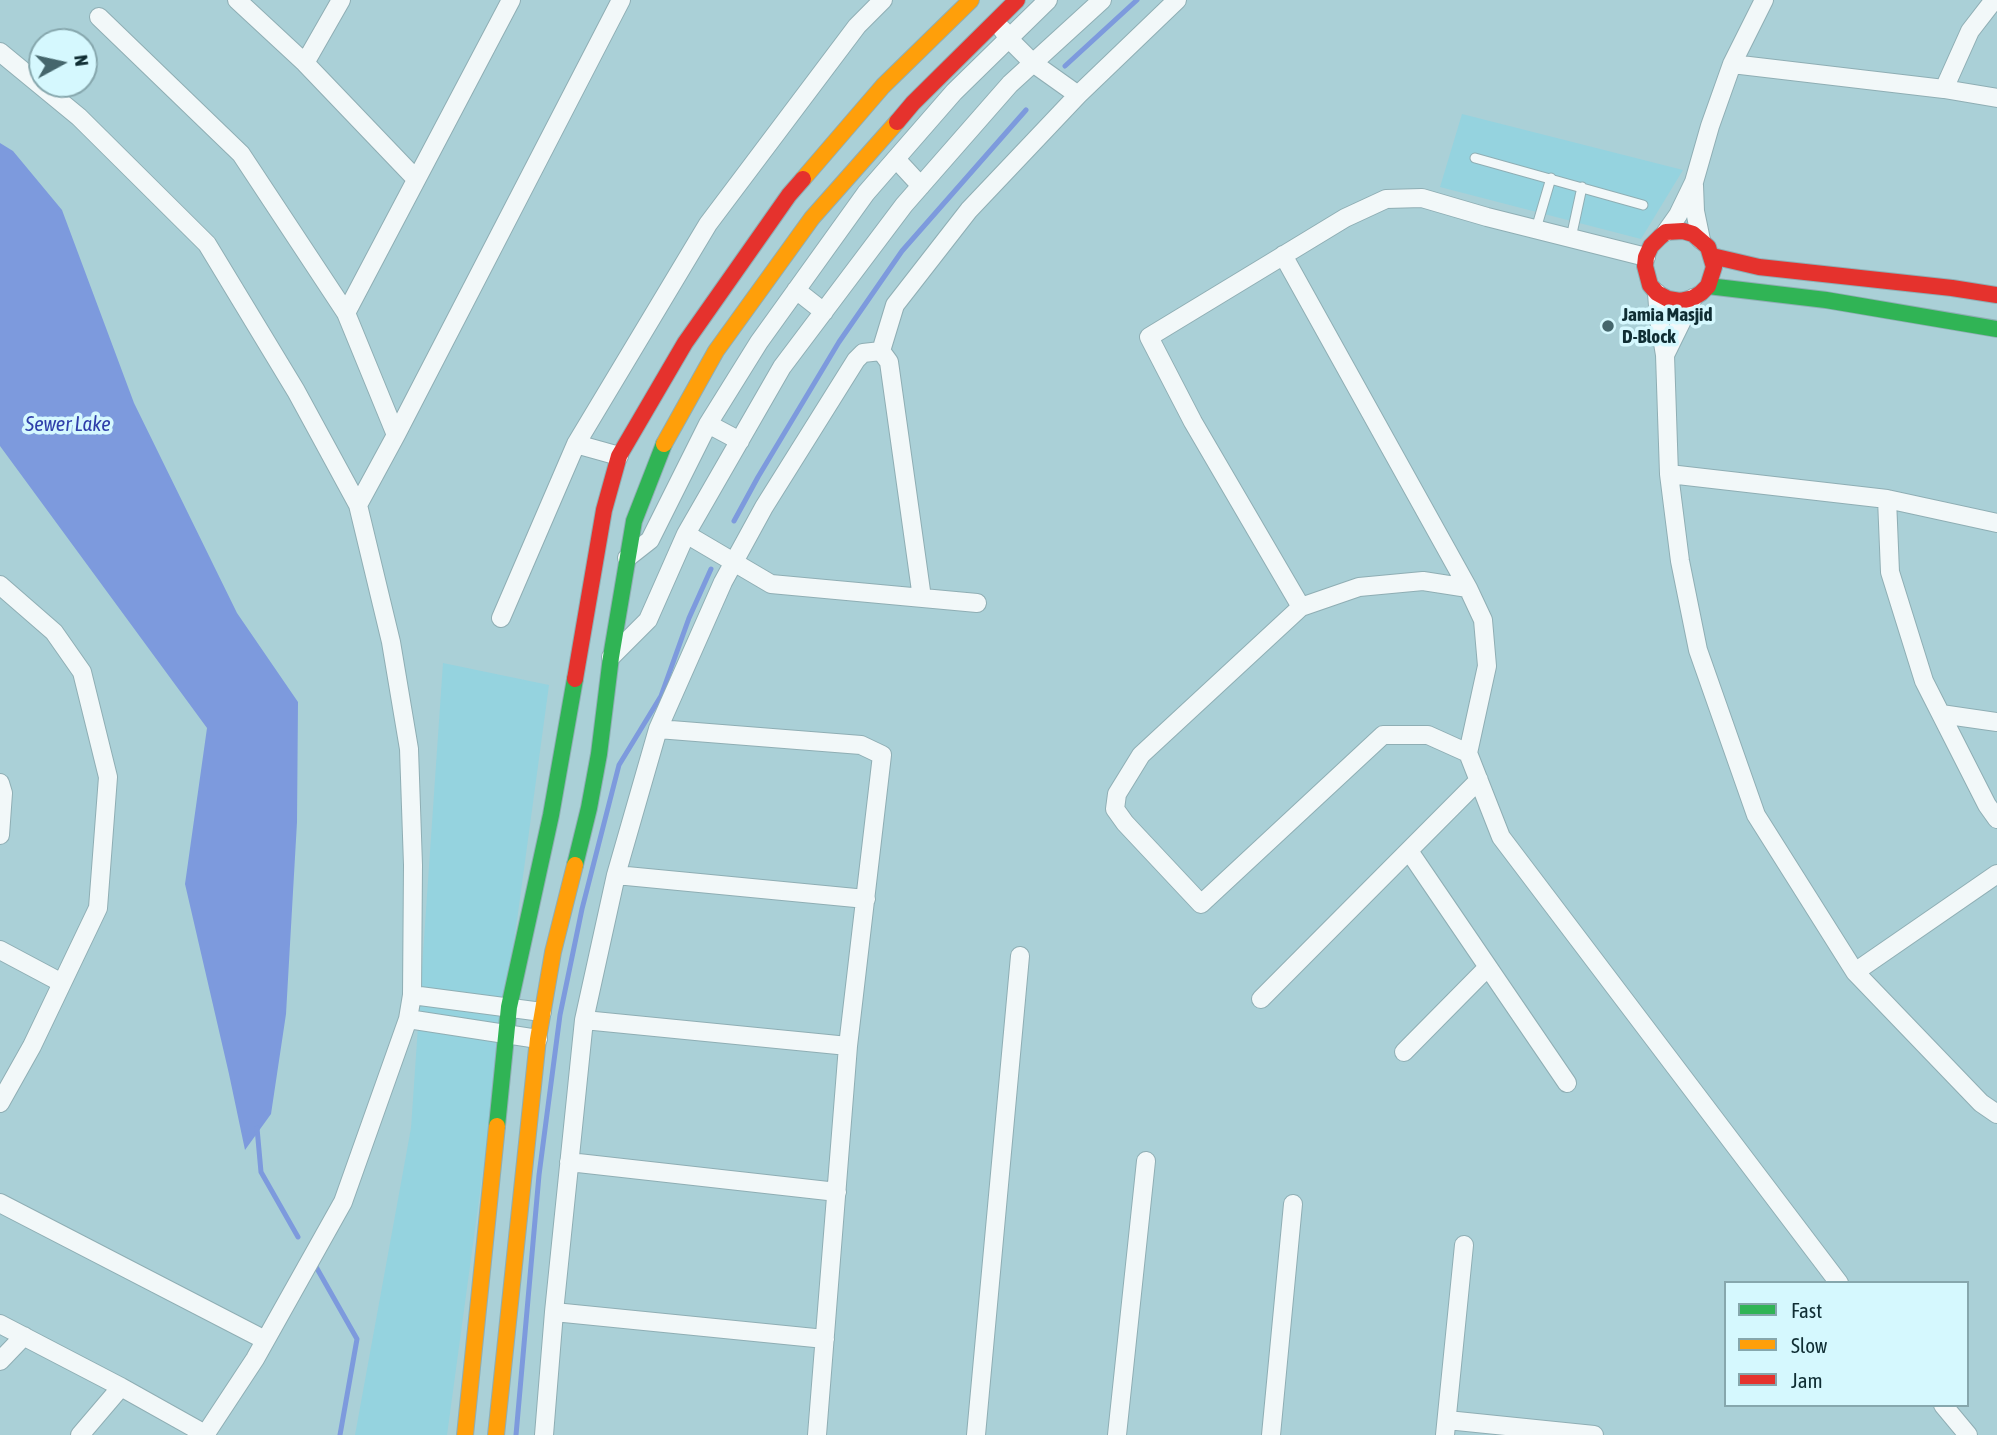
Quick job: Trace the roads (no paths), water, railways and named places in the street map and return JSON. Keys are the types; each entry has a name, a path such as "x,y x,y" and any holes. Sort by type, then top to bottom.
{"main road":[{"path":"465,1435 509,1007 551,816 602,523 619,456 685,343 789,195 883,86 971,0"},
{"path":"496,1435 542,1012 553,952 589,808 634,521 660,449 716,351 811,218 913,103 1017,0"},
{"path":"1683,231 1693,234 1708,247 1712,256 1714,267 1707,286 1693,298 1680,301 1668,299 1657,293 1646,276 1646,257 1651,246 1666,232 1683,231"},
{"path":"1712,256 1759,267 1997,295"},
{"path":"1707,286 1826,300 1997,329"}],"street":[{"path":"237,0 306,63 416,179"},
{"path":"306,63 341,0"},
{"path":"346,313 511,0"},
{"path":"358,505 621,0"},
{"path":"501,618 576,444 708,224 857,26 883,0"},
{"path":"627,558 650,540 708,424 759,342 866,193 954,92 1048,0"},
{"path":"611,657 648,620 686,534 782,366 904,205 1010,84 1102,0"},
{"path":"881,351 895,305 969,210 1078,95 1177,0"},
{"path":"1666,232 1678,215 1694,181 1732,64 1764,0"},
{"path":"1944,89 1970,31 1994,0"},
{"path":"99,17 241,154 346,313 396,435"},
{"path":"996,20 1009,39 1033,63 1078,95"},
{"path":"0,52 79,117 207,244 296,391 358,505 391,642 409,749 413,865 412,995 408,1019 343,1202 265,1340 205,1435 121,1387 0,1324"},
{"path":"1732,64 1944,89 1997,98"},
{"path":"896,159 921,186"},
{"path":"1694,181 1695,211 1701,240"},
{"path":"1301,607 1193,422 1149,337 1345,218 1386,199 1422,198 1646,257"},
{"path":"1283,255 1468,587 1483,620 1487,666 1468,753 1501,837 1837,1281"},
{"path":"796,290 824,312"},
{"path":"1657,293 1665,355 1669,474 1680,561 1698,650 1756,815 1855,972 1981,1103 1997,1114"},
{"path":"1665,355 1693,298"},
{"path":"544,1435 584,1020 616,875 658,729 723,582 764,507 856,360 863,353 881,351"},
{"path":"881,351 889,362 922,598"},
{"path":"708,424 740,440"},
{"path":"576,444 619,456"},
{"path":"1669,474 1887,499 1997,523"},
{"path":"1887,499 1890,572 1924,681 1987,806 1997,819"},
{"path":"686,534 771,584 977,603"},
{"path":"1468,587 1423,581 1359,587 1301,607 1140,755 1116,794 1115,809 1201,904 1383,735 1428,735 1468,753"},
{"path":"0,585 54,632 82,672 108,777 98,908 32,1046 0,1103"},
{"path":"1941,714 1997,722"},
{"path":"658,729 861,745 882,755 848,1046 817,1435"},
{"path":"1261,999 1479,780"},
{"path":"0,783 3,793 0,835"},
{"path":"1409,851 1567,1083"},
{"path":"1855,972 1997,874"},
{"path":"616,875 866,899"},
{"path":"0,950 62,983"},
{"path":"976,1435 1020,956"},
{"path":"1404,1052 1488,967"},
{"path":"412,995 542,1012"},
{"path":"408,1019 538,1039"},
{"path":"584,1020 848,1046"},
{"path":"0,1064 17,1072"},
{"path":"1117,1435 1146,1161"},
{"path":"569,1162 837,1192"},
{"path":"0,1203 265,1340"},
{"path":"1271,1435 1293,1204"},
{"path":"1464,1245 1446,1428 1588,1435"},
{"path":"554,1312 825,1339"},
{"path":"0,1361 24,1336"},
{"path":"80,1435 121,1387"},
{"path":"1945,1407 1968,1435"}],"lane":[{"path":"1475,158 1643,205"},
{"path":"1536,229 1551,178"},
{"path":"1571,238 1582,187"}],"water":[{"name":"Sewer Lake","path":"0,143 13,151 62,210 134,403 237,613 298,702 297,822 286,1014 271,1114 245,1150 185,884 207,728 0,446"}],"waterway":[{"path":"1065,66 1137,0"},
{"path":"734,521 839,342 902,251 1026,110"},
{"path":"516,1435 539,1175 560,1015 582,909 619,765 661,696 689,618 711,569"},
{"path":"257,1128 261,1172 298,1237"},
{"path":"315,1265 357,1339 340,1435"}],"place":[{"name":"Jamia Masjid D-Block","path":"1608,326"}]}
